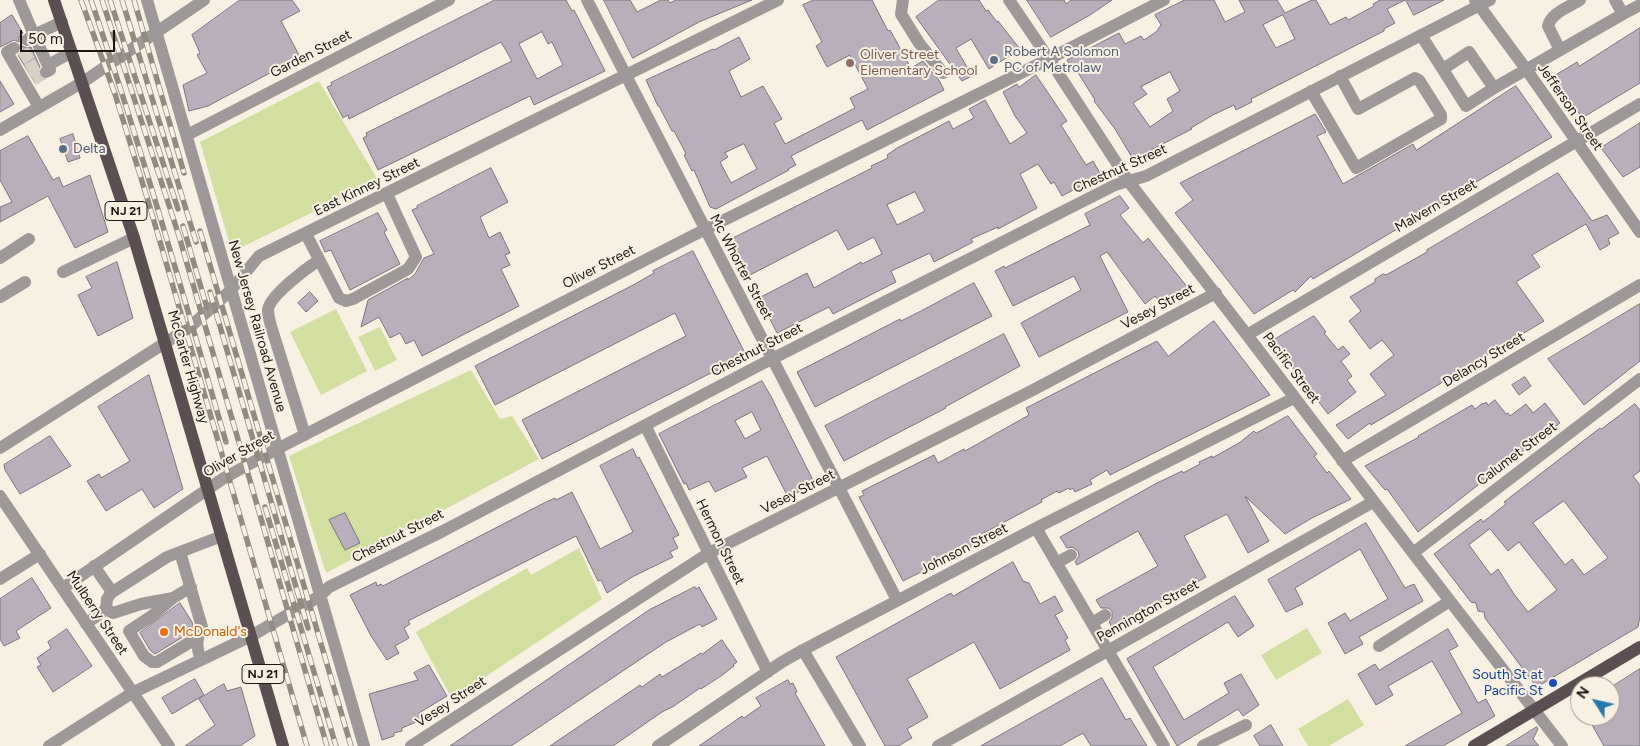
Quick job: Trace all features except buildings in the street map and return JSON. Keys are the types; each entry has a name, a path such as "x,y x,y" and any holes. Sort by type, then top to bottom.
{"main road":[{"name":"McCarter Highway","path":"54,0 134,238 283,746"},
{"path":"1474,746 1640,647"}],"street":[{"path":"19,0 34,43 45,65 72,52"},
{"name":"New Jersey Railroad Avenue","path":"147,0 364,746"},
{"path":"0,130 83,82 204,0"},
{"name":"Garden Street","path":"187,135 449,0"},
{"name":"Mc Whorter Street","path":"587,0 704,230 897,600"},
{"name":"East Kinney Street","path":"0,448 190,326 230,290 259,256 778,0"},
{"path":"903,0 901,14 919,43 943,73"},
{"name":"Pacific Street","path":"1009,0 1129,182 1562,746"},
{"name":"Oliver Street","path":"63,588 224,478 277,449 704,230 1164,0"},
{"path":"1560,50 1548,26 1549,20 1580,0"},
{"path":"1615,0 1623,14"},
{"name":"Chestnut Street","path":"49,746 132,693 251,636 320,596 329,587 442,531 772,359 1115,185 1146,176 1421,35 1481,2"},
{"name":"Jefferson Street","path":"1481,2 1640,232"},
{"path":"1421,35 1466,106 1526,69 1640,5"},
{"path":"34,43 62,22"},
{"path":"1443,70 1470,52 1494,88"},
{"path":"22,69 39,107"},
{"path":"1312,91 1356,168 1441,120 1441,115 1419,80 1415,78 1358,109 1340,76"},
{"name":"Malvern Street","path":"1247,334 1640,104"},
{"path":"306,234 339,298 346,301 353,299 408,269 416,257 387,194"},
{"path":"63,272 134,238"},
{"path":"0,258 29,239"},
{"path":"305,435 271,326 268,310 271,302 285,287 319,260"},
{"path":"0,297 24,282"},
{"name":"Delancy Street","path":"1342,461 1640,285"},
{"name":"Vesey Street","path":"411,746 709,553 1033,390 1216,293"},
{"name":"Calumet Street","path":"1413,553 1640,379"},
{"name":"Johnson Street","path":"658,746 803,650 1036,528 1294,398"},
{"name":"Hermon Street","path":"645,425 768,672"},
{"name":"Mulberry Street","path":"0,496 169,746"},
{"name":"Pennington Street","path":"938,746 1373,502"},
{"path":"1036,528 1164,746"},
{"path":"86,624 106,610 107,599 112,592 167,557 222,536"},
{"path":"180,552 202,627 197,638 201,660"},
{"path":"0,579 40,554"},
{"path":"1056,563 1070,555"},
{"path":"94,566 112,592"},
{"path":"129,631 191,587"},
{"path":"106,610 113,613 141,604 173,598"},
{"path":"1379,646 1450,601"},
{"path":"134,607 126,623 144,656 152,662 157,662 197,638"},
{"path":"1092,623 1105,615"},
{"path":"803,650 860,746"},
{"path":"1204,746 1246,725"}],"green space":[{"path":"319,81 378,180 232,252 200,142"},
{"path":"336,309 367,371 321,395 290,332"},
{"path":"380,327 397,360 375,371 358,337"},
{"path":"471,370 500,419 512,416 539,459 326,573 289,456"},
{"path":"579,548 602,599 452,699 416,632 527,568 531,575"},
{"path":"1307,628 1322,653 1276,680 1261,655"},
{"path":"1348,699 1364,725 1329,746 1308,746 1298,729"}],"tunnel":[{"path":"21,59 33,51"},
{"path":"27,70 40,63"},
{"path":"33,80 46,72"}],"railway":[{"path":"81,0 115,94 149,204 307,746"},
{"path":"91,0 178,276 226,442"},
{"path":"102,0 179,236 327,746"},
{"path":"110,0 178,209"},
{"path":"122,0 196,242"},
{"path":"134,0 184,173"},
{"path":"183,226 207,308"},
{"path":"200,231 351,746"},
{"path":"210,292 308,628"},
{"path":"265,507 336,746"}],"place":[{"name":"Robert A Solomon PC of Metrolaw","path":"994,60"},
{"name":"Oliver Street Elementary School","path":"850,63"},
{"name":"Delta","path":"63,149"},
{"name":"McDonald's","path":"164,632"},
{"name":"South St at Pacific St","path":"1553,683"}]}
